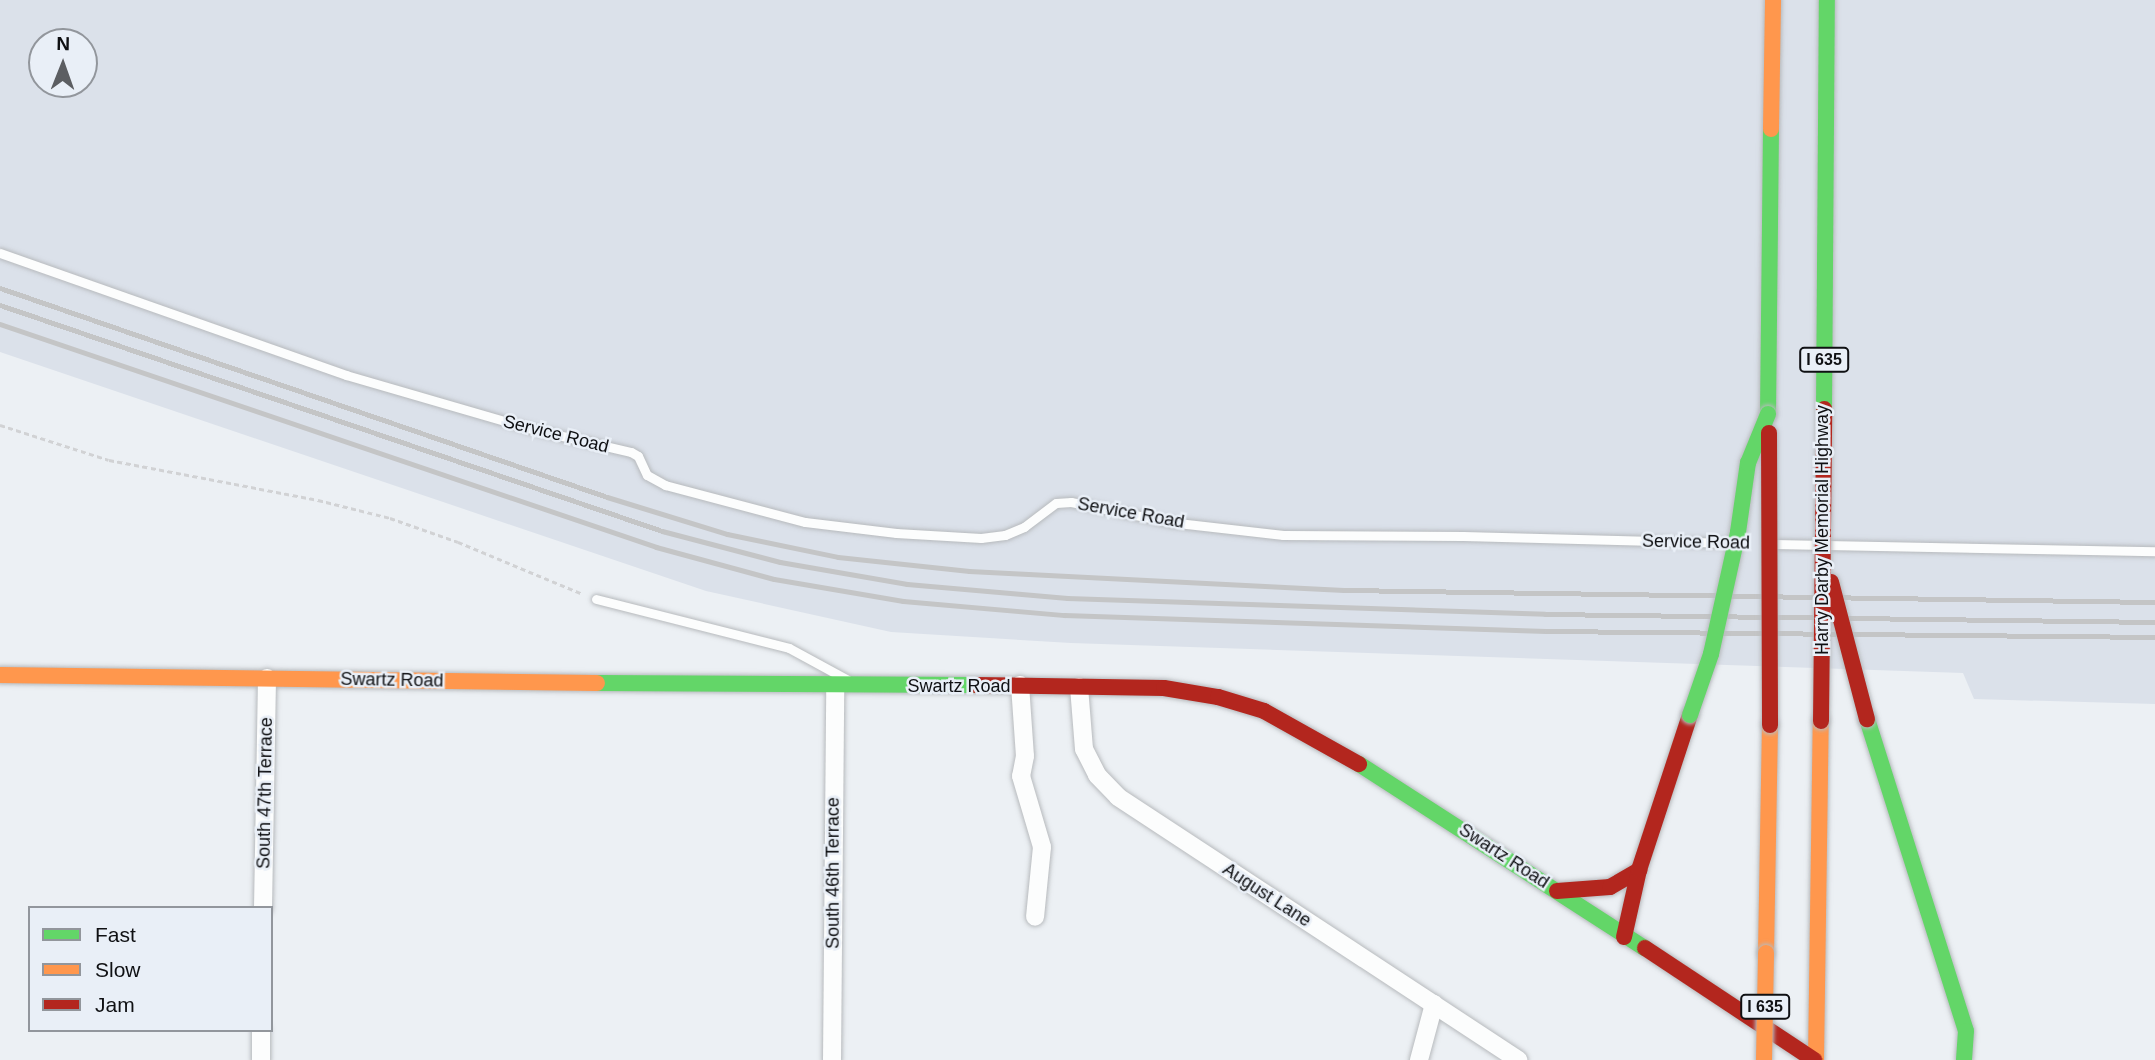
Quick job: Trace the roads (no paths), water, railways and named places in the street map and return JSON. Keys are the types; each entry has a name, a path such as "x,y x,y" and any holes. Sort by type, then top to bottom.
{"main road":[{"name":"I 635","path":"1764,1060 1770,725 1769,414 1773,0"},
{"name":"Harry Darby Memorial Highway","path":"1815,1060 1821,720 1827,0"},
{"path":"1624,937 1639,870 1712,654 1738,532 1748,463 1769,414"},
{"path":"1822,555 1840,606 1867,719 1976,1060"},
{"name":"Swartz Road","path":"0,675 835,687 1020,685 1164,688 1218,697 1264,710 1358,763 1815,1060"},
{"path":"1558,891 1610,887 1639,870"},
{"path":"1964,1060 1966,1031"}],"street":[{"name":"South 47th Terrace","path":"263,906 267,678"},
{"path":"1020,685 1025,757 1021,776 1042,847 1035,917"},
{"name":"South 46th Terrace","path":"832,1060 835,687"},
{"name":"August Lane","path":"1079,687 1084,748 1097,775 1118,797 1518,1060"},
{"path":"1419,1060 1434,1004"},
{"path":"261,1032 261,1060"}],"lane":[{"name":"Service Road","path":"0,253 346,375 528,428 631,452 638,456 647,475 665,485 805,522 896,533 981,538 1005,535 1024,527 1056,503 1071,502 1169,522 1283,535 1463,536 1745,544"},
{"name":"Service Road","path":"1759,544 2155,551"},
{"path":"596,599 789,648 834,670 858,687"}],"railway":[{"path":"0,288 607,497 727,534 838,557 969,571 1344,590 2155,602"},
{"path":"0,305 662,531 780,562 907,584 1067,598 1545,614 2155,622"},
{"path":"0,324 656,547 774,579 903,601 1064,615 1546,631 2155,637"}]}
